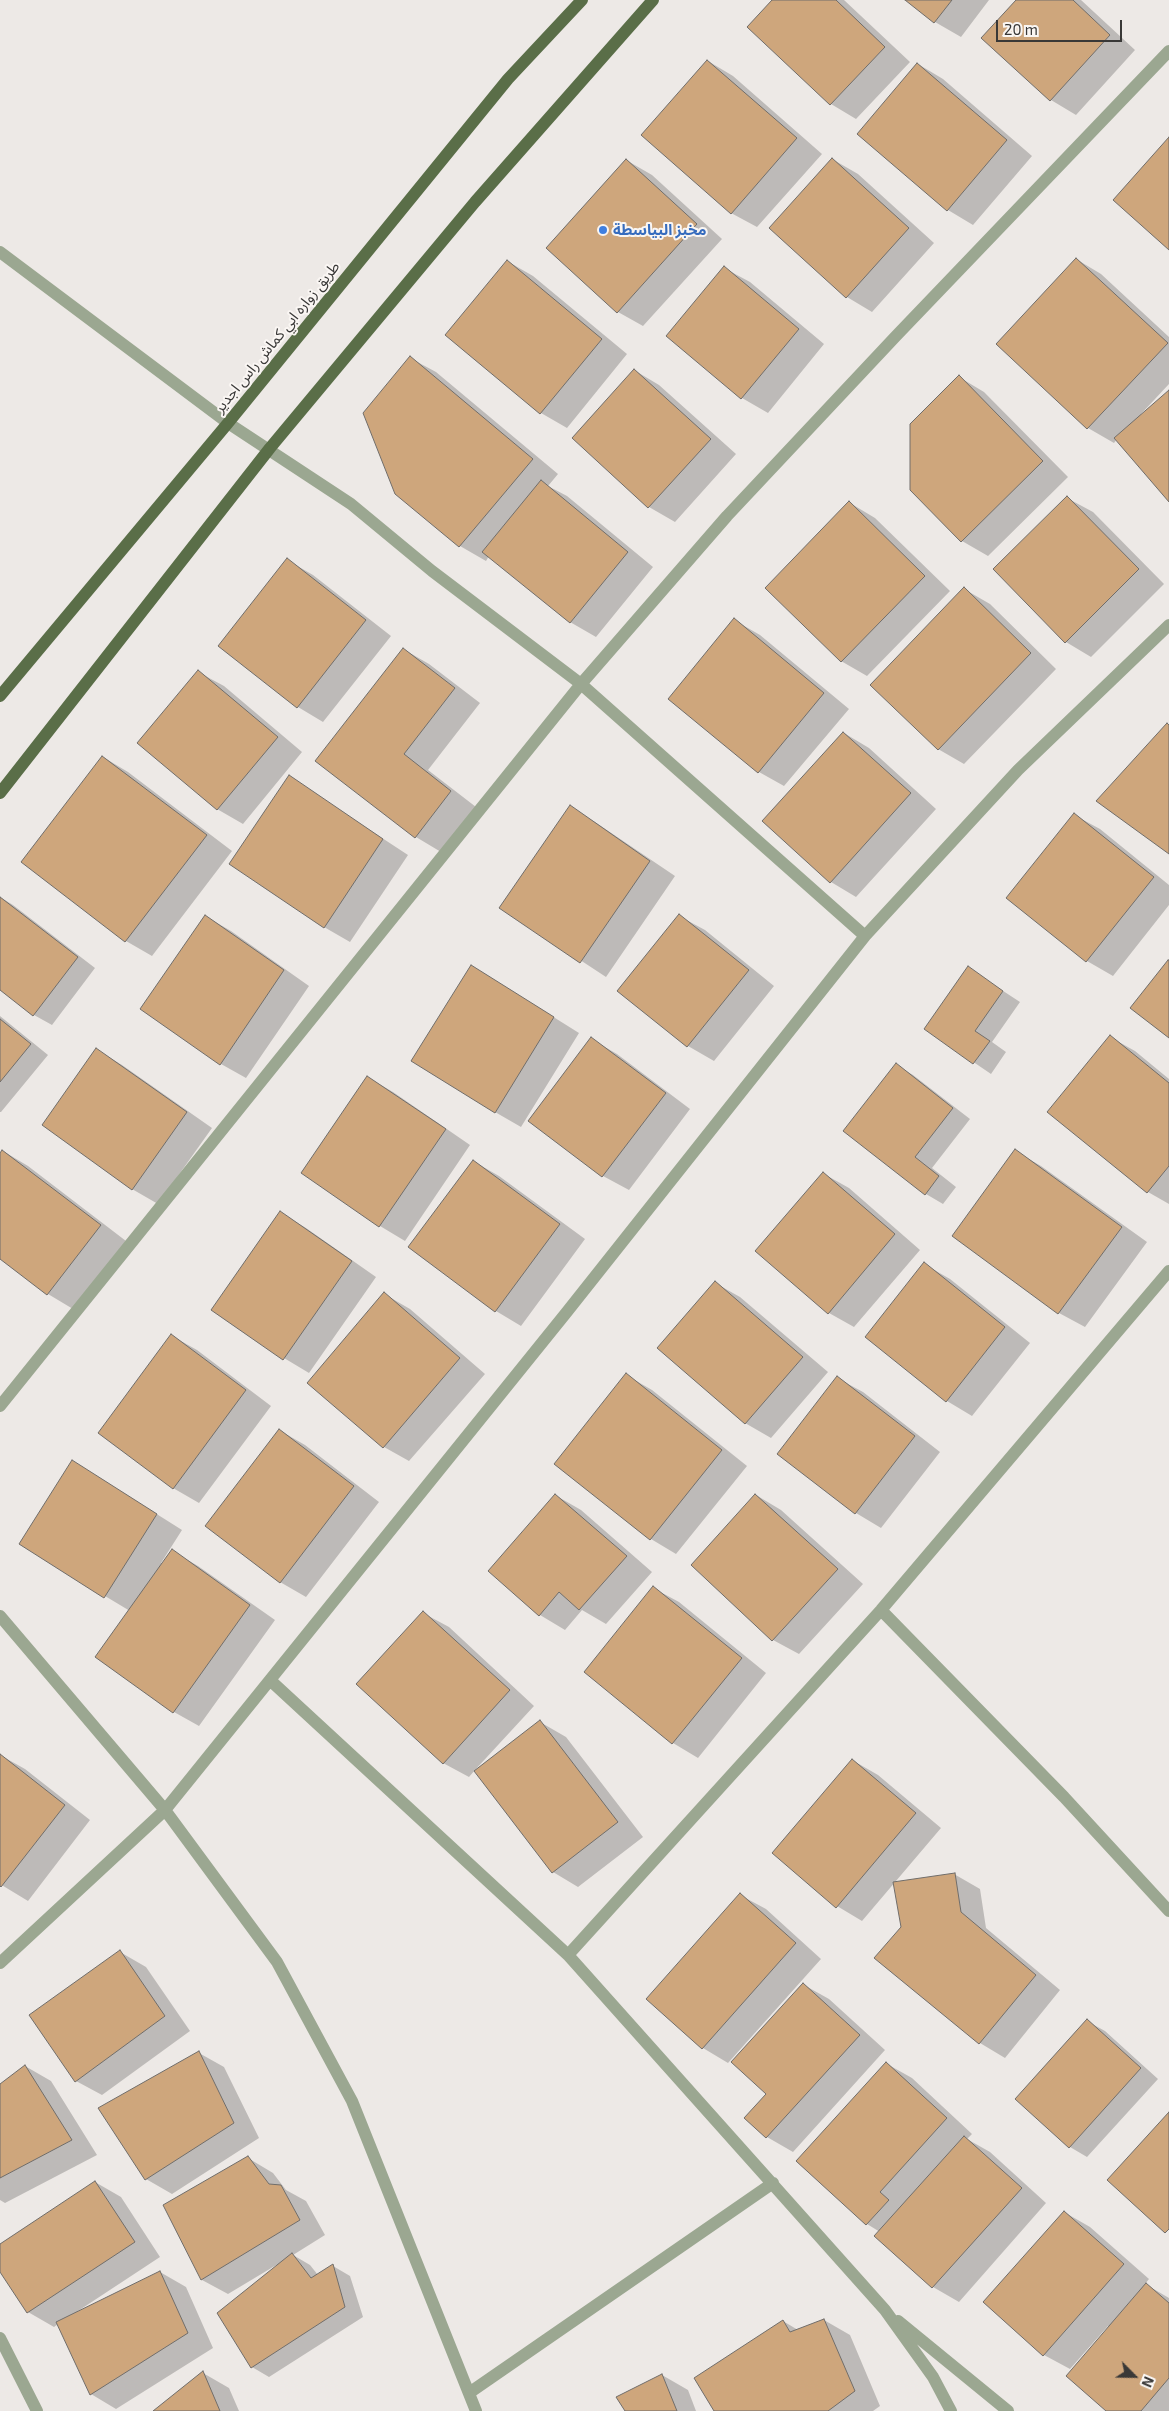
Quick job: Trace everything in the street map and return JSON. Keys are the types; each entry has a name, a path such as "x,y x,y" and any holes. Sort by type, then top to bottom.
{"main road":[{"name":"طريق زواره ابي كماش راس اجدير","path":"0,696 228,423 508,79 582,0"},
{"path":"0,793 270,448 475,202 653,0"}],"street":[{"path":"0,1406 581,684 727,516 896,336 1169,51"},
{"path":"0,252 228,423 270,448 351,504 432,571 581,684 865,936"},
{"path":"0,1963 165,1810 271,1681 865,936 1018,770 1169,625"},
{"path":"568,1955 881,1610 1169,1271"},
{"path":"881,1610 1064,1796 1169,1911"},
{"path":"0,1616 165,1810 277,1962 352,2101 476,2411"},
{"path":"271,1681 568,1955 885,2310 933,2378 951,2411"},
{"path":"469,2393 773,2183"},
{"path":"885,2310 1008,2411"},
{"path":"0,2338 37,2411"}],"building":[{"path":"772,0 836,0 885,47 830,105 747,27"},
{"path":"905,0 952,0 934,23"},
{"path":"1016,0 1073,0 1110,35 1050,101 981,38"},
{"path":"707,60 797,138 731,214 641,135"},
{"path":"917,63 1007,140 947,211 857,134"},
{"path":"1169,137 1169,250 1113,200"},
{"path":"832,158 909,228 846,298 769,228"},
{"path":"626,159 697,224 617,313 546,248"},
{"path":"1076,258 1168,343 1087,429 996,344"},
{"path":"507,260 602,339 540,414 445,335"},
{"path":"724,266 799,329 741,399 666,336"},
{"path":"410,356 533,459 459,547 395,494 363,413"},
{"path":"634,369 711,439 648,508 572,438"},
{"path":"959,375 1043,461 961,542 910,490 910,424"},
{"path":"1169,390 1169,502 1114,438"},
{"path":"541,480 628,552 570,623 482,552"},
{"path":"1067,496 1139,569 1065,643 993,569"},
{"path":"849,501 925,576 841,662 765,588"},
{"path":"287,558 366,620 297,708 218,646"},
{"path":"964,587 1031,653 938,750 870,685"},
{"path":"734,618 824,693 758,773 668,699"},
{"path":"403,648 455,688 404,754 451,791 415,838 315,761"},
{"path":"198,670 278,737 217,810 137,743"},
{"path":"1167,723 1169,725 1169,854 1096,801"},
{"path":"843,732 911,793 830,883 762,821"},
{"path":"102,756 207,835 125,942 21,862"},
{"path":"289,775 383,839 324,928 229,864"},
{"path":"570,805 650,861 580,963 499,908"},
{"path":"1074,813 1154,877 1086,962 1006,898"},
{"path":"0,897 78,957 33,1016 0,990"},
{"path":"679,914 749,970 687,1047 617,991"},
{"path":"205,915 284,970 220,1065 140,1009"},
{"path":"1169,960 1169,1038 1130,1008"},
{"path":"471,965 554,1017 495,1113 411,1061"},
{"path":"968,966 1003,991 975,1031 990,1041 973,1064 924,1029"},
{"path":"0,1019 31,1044 0,1082"},
{"path":"1110,1035 1169,1083 1169,1166 1147,1193 1047,1112"},
{"path":"591,1037 666,1093 602,1177 528,1121"},
{"path":"96,1048 187,1112 132,1190 42,1125"},
{"path":"896,1063 953,1108 915,1157 939,1176 925,1195 843,1131"},
{"path":"367,1076 446,1129 379,1227 301,1173"},
{"path":"1015,1149 1122,1227 1058,1314 952,1236"},
{"path":"2,1150 101,1225 47,1295 0,1259 0,1153"},
{"path":"473,1160 560,1224 495,1312 408,1247"},
{"path":"823,1172 895,1234 828,1314 755,1251"},
{"path":"280,1211 352,1261 283,1360 211,1310"},
{"path":"924,1262 1005,1327 946,1402 865,1337"},
{"path":"715,1281 803,1357 745,1424 657,1348"},
{"path":"384,1292 460,1358 383,1448 307,1383"},
{"path":"171,1334 246,1390 173,1489 98,1433"},
{"path":"626,1373 722,1450 650,1540 554,1464"},
{"path":"837,1376 915,1436 855,1514 777,1454"},
{"path":"279,1429 354,1486 280,1583 205,1526"},
{"path":"72,1460 157,1514 104,1598 19,1544"},
{"path":"555,1494 627,1556 579,1610 559,1592 539,1616 488,1571"},
{"path":"755,1494 838,1569 772,1641 691,1565"},
{"path":"172,1549 250,1605 173,1713 95,1657"},
{"path":"653,1586 742,1658 672,1744 584,1672"},
{"path":"423,1611 510,1690 443,1764 356,1684"},
{"path":"540,1720 618,1822 552,1873 474,1771"},
{"path":"0,1754 65,1805 1,1887 0,1886"},
{"path":"852,1759 916,1813 836,1908 772,1853"},
{"path":"955,1873 961,1912 1036,1975 979,2044 874,1958 901,1927 893,1882"},
{"path":"740,1893 796,1943 702,2049 646,1999"},
{"path":"120,1950 165,2016 75,2082 29,2015"},
{"path":"803,1983 860,2035 766,2138 744,2118 766,2094 731,2062"},
{"path":"1087,2019 1141,2068 1069,2148 1015,2099"},
{"path":"199,2051 234,2123 145,2180 98,2108"},
{"path":"886,2062 947,2118 880,2192 889,2200 866,2225 796,2161"},
{"path":"25,2065 72,2140 0,2178 0,2084"},
{"path":"1169,2112 1169,2229 1165,2233 1107,2180"},
{"path":"964,2136 1022,2188 932,2288 874,2236"},
{"path":"248,2156 269,2184 281,2185 300,2220 201,2280 163,2205"},
{"path":"95,2181 135,2242 27,2313 0,2272 0,2244"},
{"path":"1064,2211 1124,2264 1043,2356 983,2302"},
{"path":"292,2253 311,2278 333,2264 345,2307 251,2368 217,2313"},
{"path":"160,2271 188,2333 90,2395 56,2322"},
{"path":"1146,2283 1169,2303 1169,2378 1141,2411 1106,2411 1066,2376"},
{"path":"824,2319 855,2391 828,2411 714,2411 694,2378 783,2320 790,2332"},
{"path":"203,2371 220,2411 153,2411"},
{"path":"662,2374 677,2411 625,2411 616,2397"}],"place":[{"name":"مخبز البياسطة","path":"603,230"}]}
